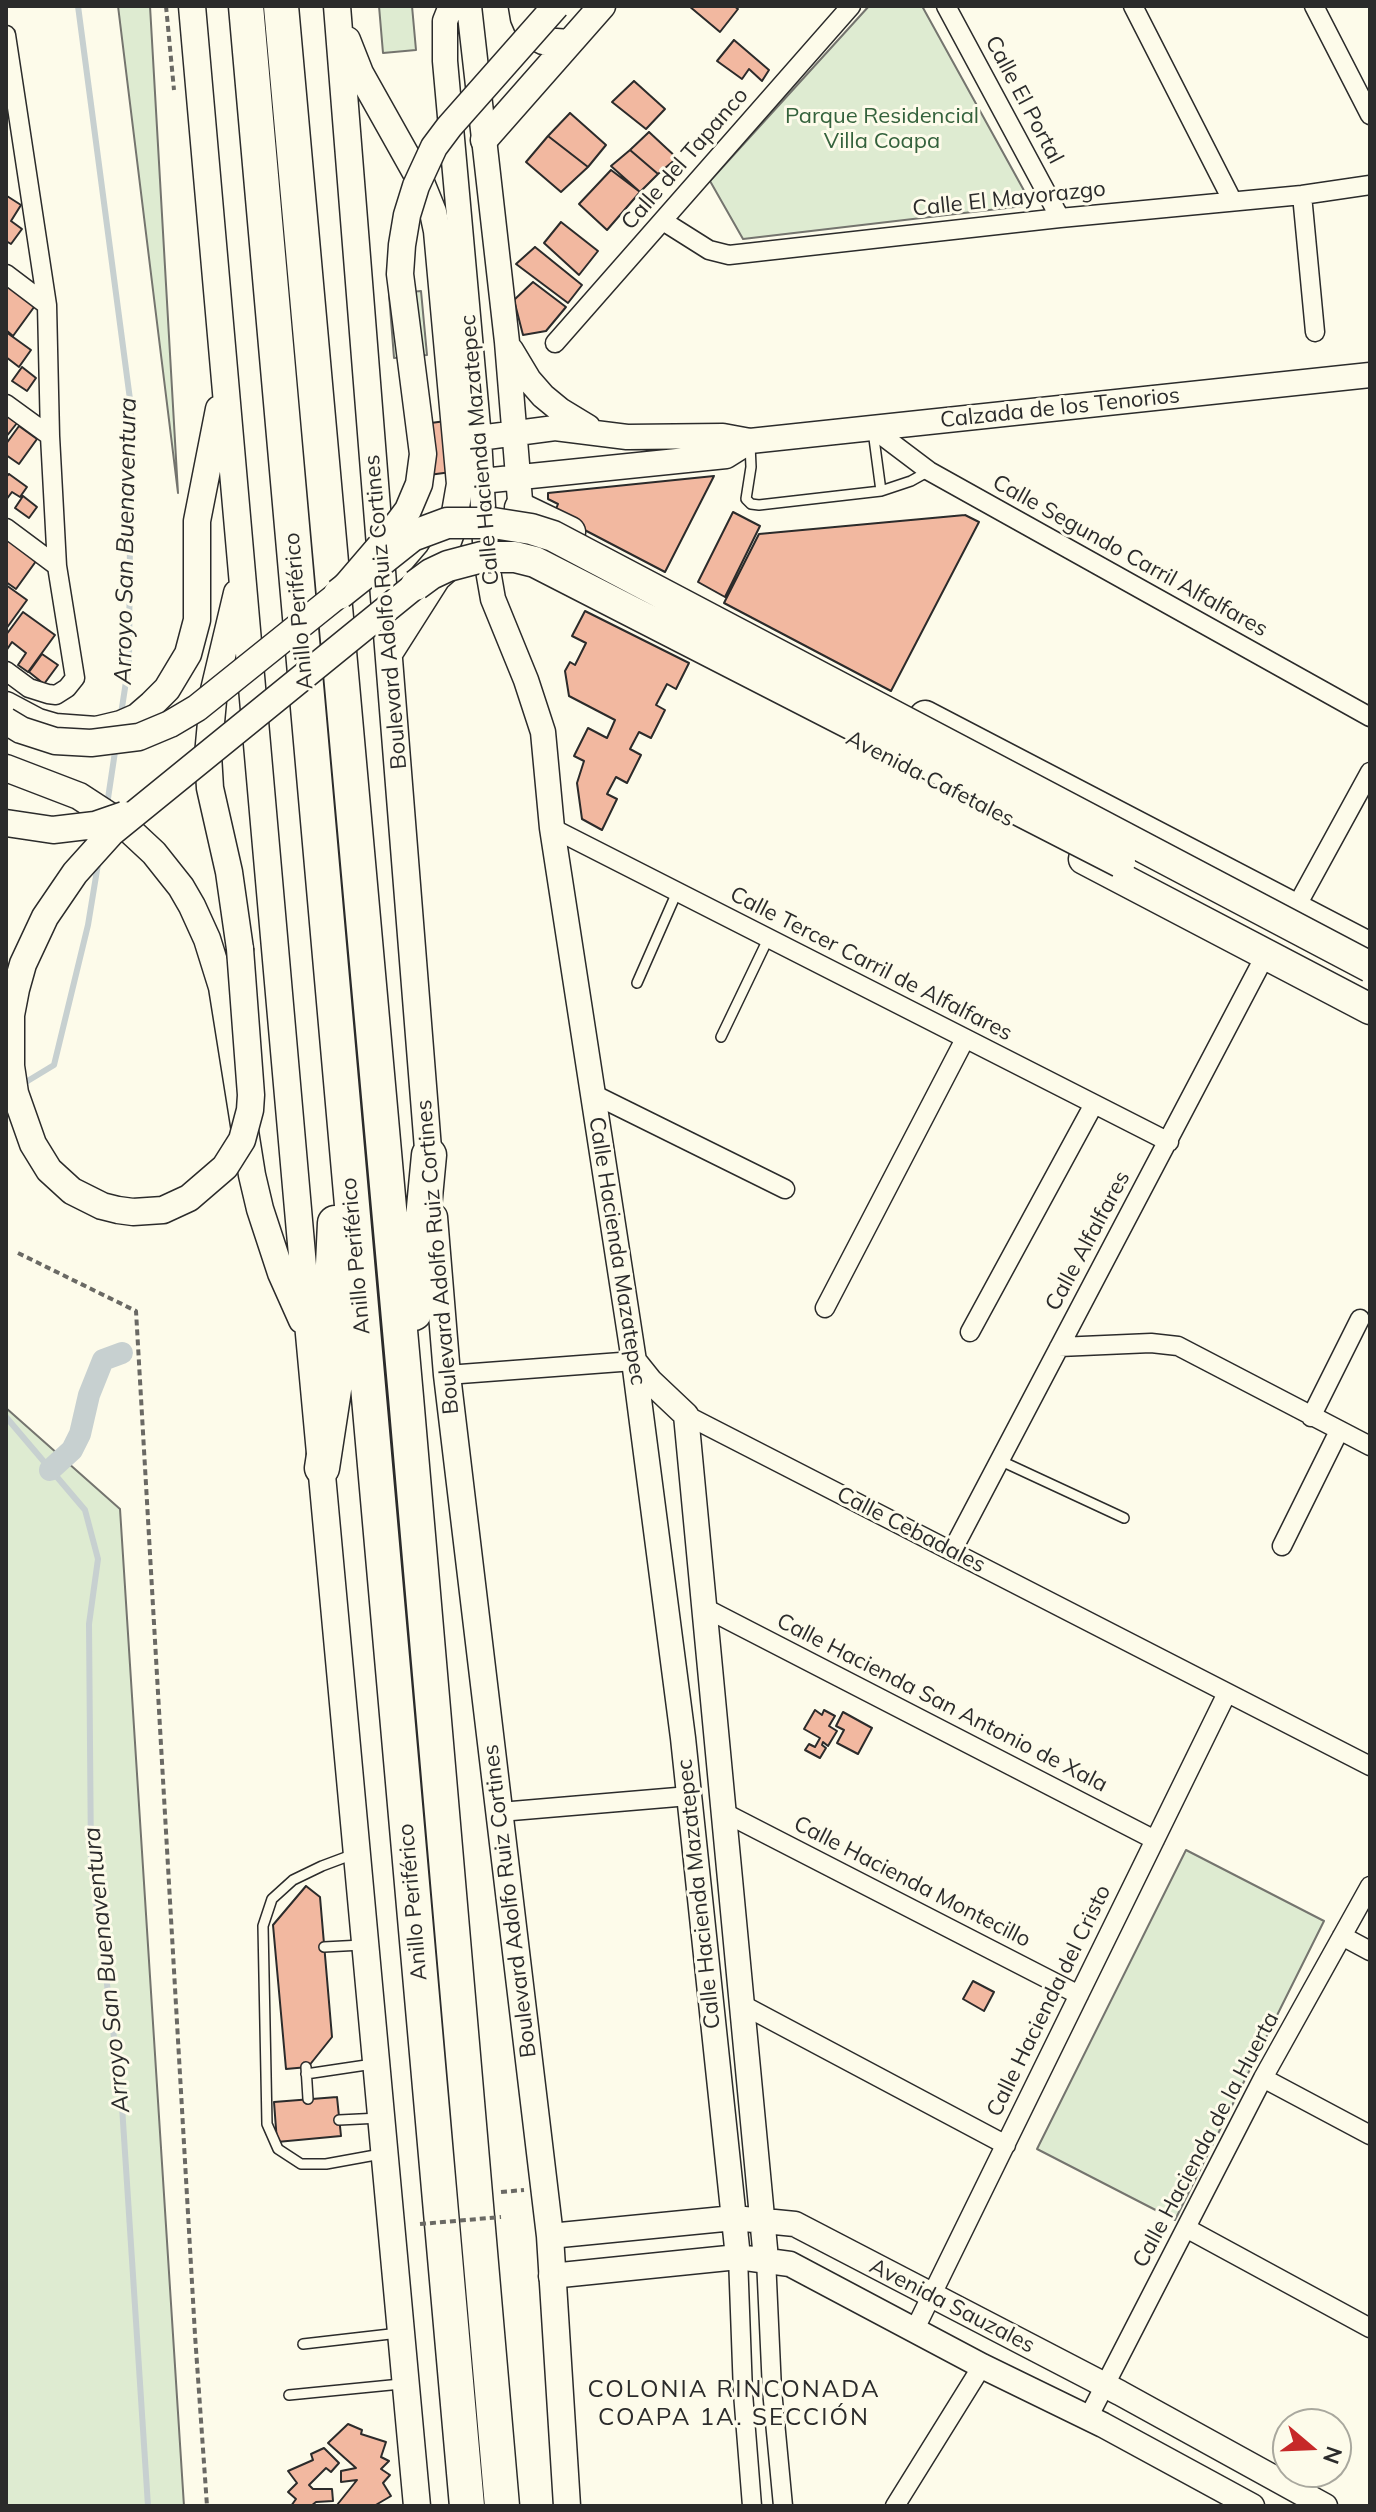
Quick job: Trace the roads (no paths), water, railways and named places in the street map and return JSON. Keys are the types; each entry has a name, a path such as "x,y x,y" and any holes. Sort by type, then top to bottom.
{"highway":[{"name":"Anillo Periférico","path":"246,6 467,2506"},
{"name":"Anillo Periférico","path":"281,6 502,2506"},
{"path":"322,1468 335,1383 332,1285 344,1127"},
{"path":"406,1397 429,1155"}],"main road":[{"path":"192,6 309,1334 417,2506"},
{"path":"338,6 360,73 420,180 437,231 460,484 447,544 416,585"},
{"name":"Boulevard Adolfo Ruiz Cortines","path":"338,6 447,1375 550,2236 567,2506"},
{"path":"522,6 530,32 543,41 569,43"},
{"path":"339,594 401,520 419,484 423,454 400,274 404,229 416,186 434,147 449,127 556,6"},
{"path":"567,6 584,11 602,6"},
{"path":"484,140 602,6"},
{"path":"6,705 38,722 55,727 84,730 109,727 137,717 160,697 179,670 188,654 197,620 197,521 225,381"},
{"path":"520,508 1370,948"},
{"path":"6,721 21,730 55,741 91,743 139,737 197,708 412,536 447,523 493,523 531,529 553,536 1370,964"},
{"path":"579,596 572,583 574,574 585,559 595,554 612,553"},
{"path":"241,574 214,690 208,755 210,788 229,872 240,949 251,1095 247,1125 230,1160 213,1180 189,1198 163,1210 133,1212 94,1203 72,1191 40,1158 19,1106 11,1066 10,1040 16,989 33,940 59,894 111,833 149,803 416,585 448,566 482,557 515,557 535,562 1120,862 1163,893 1220,924 1230,934"},
{"path":"390,652 437,578 452,567 486,559"},
{"name":"Avenida Cafetales","path":"486,559 525,571 579,596 1367,1008"},
{"path":"6,768 79,796 125,826 168,869 192,906 207,939 222,987 260,1209 281,1273 309,1334"},
{"path":"6,823 53,830 95,825 149,803"},
{"path":"1367,1008 1353,996 1351,981 1359,967 1370,964"}],"street":[{"name":"Calle Hacienda Mazatepec","path":"451,6 445,21 445,61 479,438 486,559 493,599 543,732 552,828 634,1361 683,1738 734,2218 752,2506"},
{"name":"Calle Hacienda Mazatepec","path":"469,6 507,342 525,571"},
{"name":"Calle del Tapanco","path":"555,343 851,6"},
{"name":"Calle El Portal","path":"946,6 1060,218"},
{"path":"1133,6 1232,200"},
{"path":"1314,6 1370,115"},
{"path":"6,35 47,305 57,566 75,678 56,695 29,688 6,671"},
{"name":"Calle El Mayorazgo","path":"663,221 709,250 729,255 1302,195 1370,185"},
{"path":"1302,195 1315,332"},
{"path":"6,274 47,305"},
{"path":"507,342 517,362 543,396 578,422 598,432"},
{"name":"Calzada de los Tenorios","path":"479,438 555,428 627,437 723,436 750,441 1370,375"},
{"path":"6,404 50,436"},
{"name":"Calle Segundo Carril Alfalfares","path":"872,428 929,471 1370,717"},
{"name":"Calzada de los Tenorios","path":"482,481 726,456 750,441"},
{"path":"486,559 500,529 520,508"},
{"path":"6,528 57,566"},
{"path":"1295,909 1370,772"},
{"name":"Calle Tercer Carril de Alfalfares","path":"552,828 1169,1142"},
{"name":"Calle Alfalfares","path":"952,1551 1266,954"},
{"path":"825,1308 965,1039"},
{"path":"593,1094 785,1189"},
{"path":"970,1332 1094,1104"},
{"path":"1311,1417 1360,1319"},
{"path":"1059,1347 1151,1343 1178,1346 1370,1446"},
{"path":"447,1375 634,1361"},
{"name":"Calle Cebadales","path":"634,1361 686,1415 1370,1766"},
{"name":"Calle Hacienda Mazatepec","path":"686,1415 766,2259 772,2390 783,2506"},
{"path":"1282,1546 1339,1431"},
{"name":"Calle Hacienda San Antonio de Xala","path":"705,1608 1155,1840"},
{"name":"Calle Hacienda del Cristo","path":"914,2331 1227,1693"},
{"path":"683,1738 716,1734"},
{"path":"500,1812 689,1796"},
{"name":"Calle Hacienda Montecillo","path":"723,1812 1079,1995"},
{"name":"Calle Hacienda de la Huerta","path":"1088,2418 1263,2078 1370,1886"},
{"path":"1342,1936 1370,1951"},
{"path":"741,2004 1006,2145"},
{"path":"1263,2078 1370,2135"},
{"path":"722,2109 750,2107"},
{"name":"Avenida Sauzales","path":"550,2236 734,2218 795,2224 1105,2385 1325,2506"},
{"path":"1186,2228 1370,2328"},
{"path":"823,2282 841,2248"},
{"name":"Avenida Sauzales","path":"551,2276 738,2257 790,2264 1252,2506"},
{"path":"895,2506 982,2366"},
{"path":"743,2393 772,2390"}],"lane":[{"path":"872,428 881,491"},
{"path":"750,441 751,467 746,499 751,504 881,491 929,471"},
{"path":"637,983 677,892"},
{"path":"721,1037 768,939"},
{"path":"999,1460 1124,1518"},
{"path":"358,1853 293,1880 272,1899 263,1926 267,2124 278,2149 301,2164 326,2164 385,2154"},
{"path":"324,1947 366,1945"},
{"path":"308,2099 306,2070 377,2063"},
{"path":"339,2120 382,2118"},
{"path":"303,2344 401,2333"},
{"path":"289,2395 406,2384"}],"waterway":[{"name":"Arroyo San Buenaventura","path":"78,6 131,407 129,662 121,714"},
{"name":"Arroyo San Buenaventura","path":"107,805 116,745"},
{"name":"Arroyo San Buenaventura","path":"21,1085 54,1065 88,925 98,864"},
{"path":"50,1470 72,1450 80,1434 89,1395 103,1360 122,1353"},
{"name":"Arroyo San Buenaventura","path":"6,1417 85,1510 98,1559 89,1624 91,1862 121,2091 148,2506"}],"district":[{"name":"COLONIA RINCONADA COAPA 1A. SECCIÓN","path":"734,2404"}],"park label":[{"name":"Parque Residencial Villa Coapa","path":"882,128"}]}
